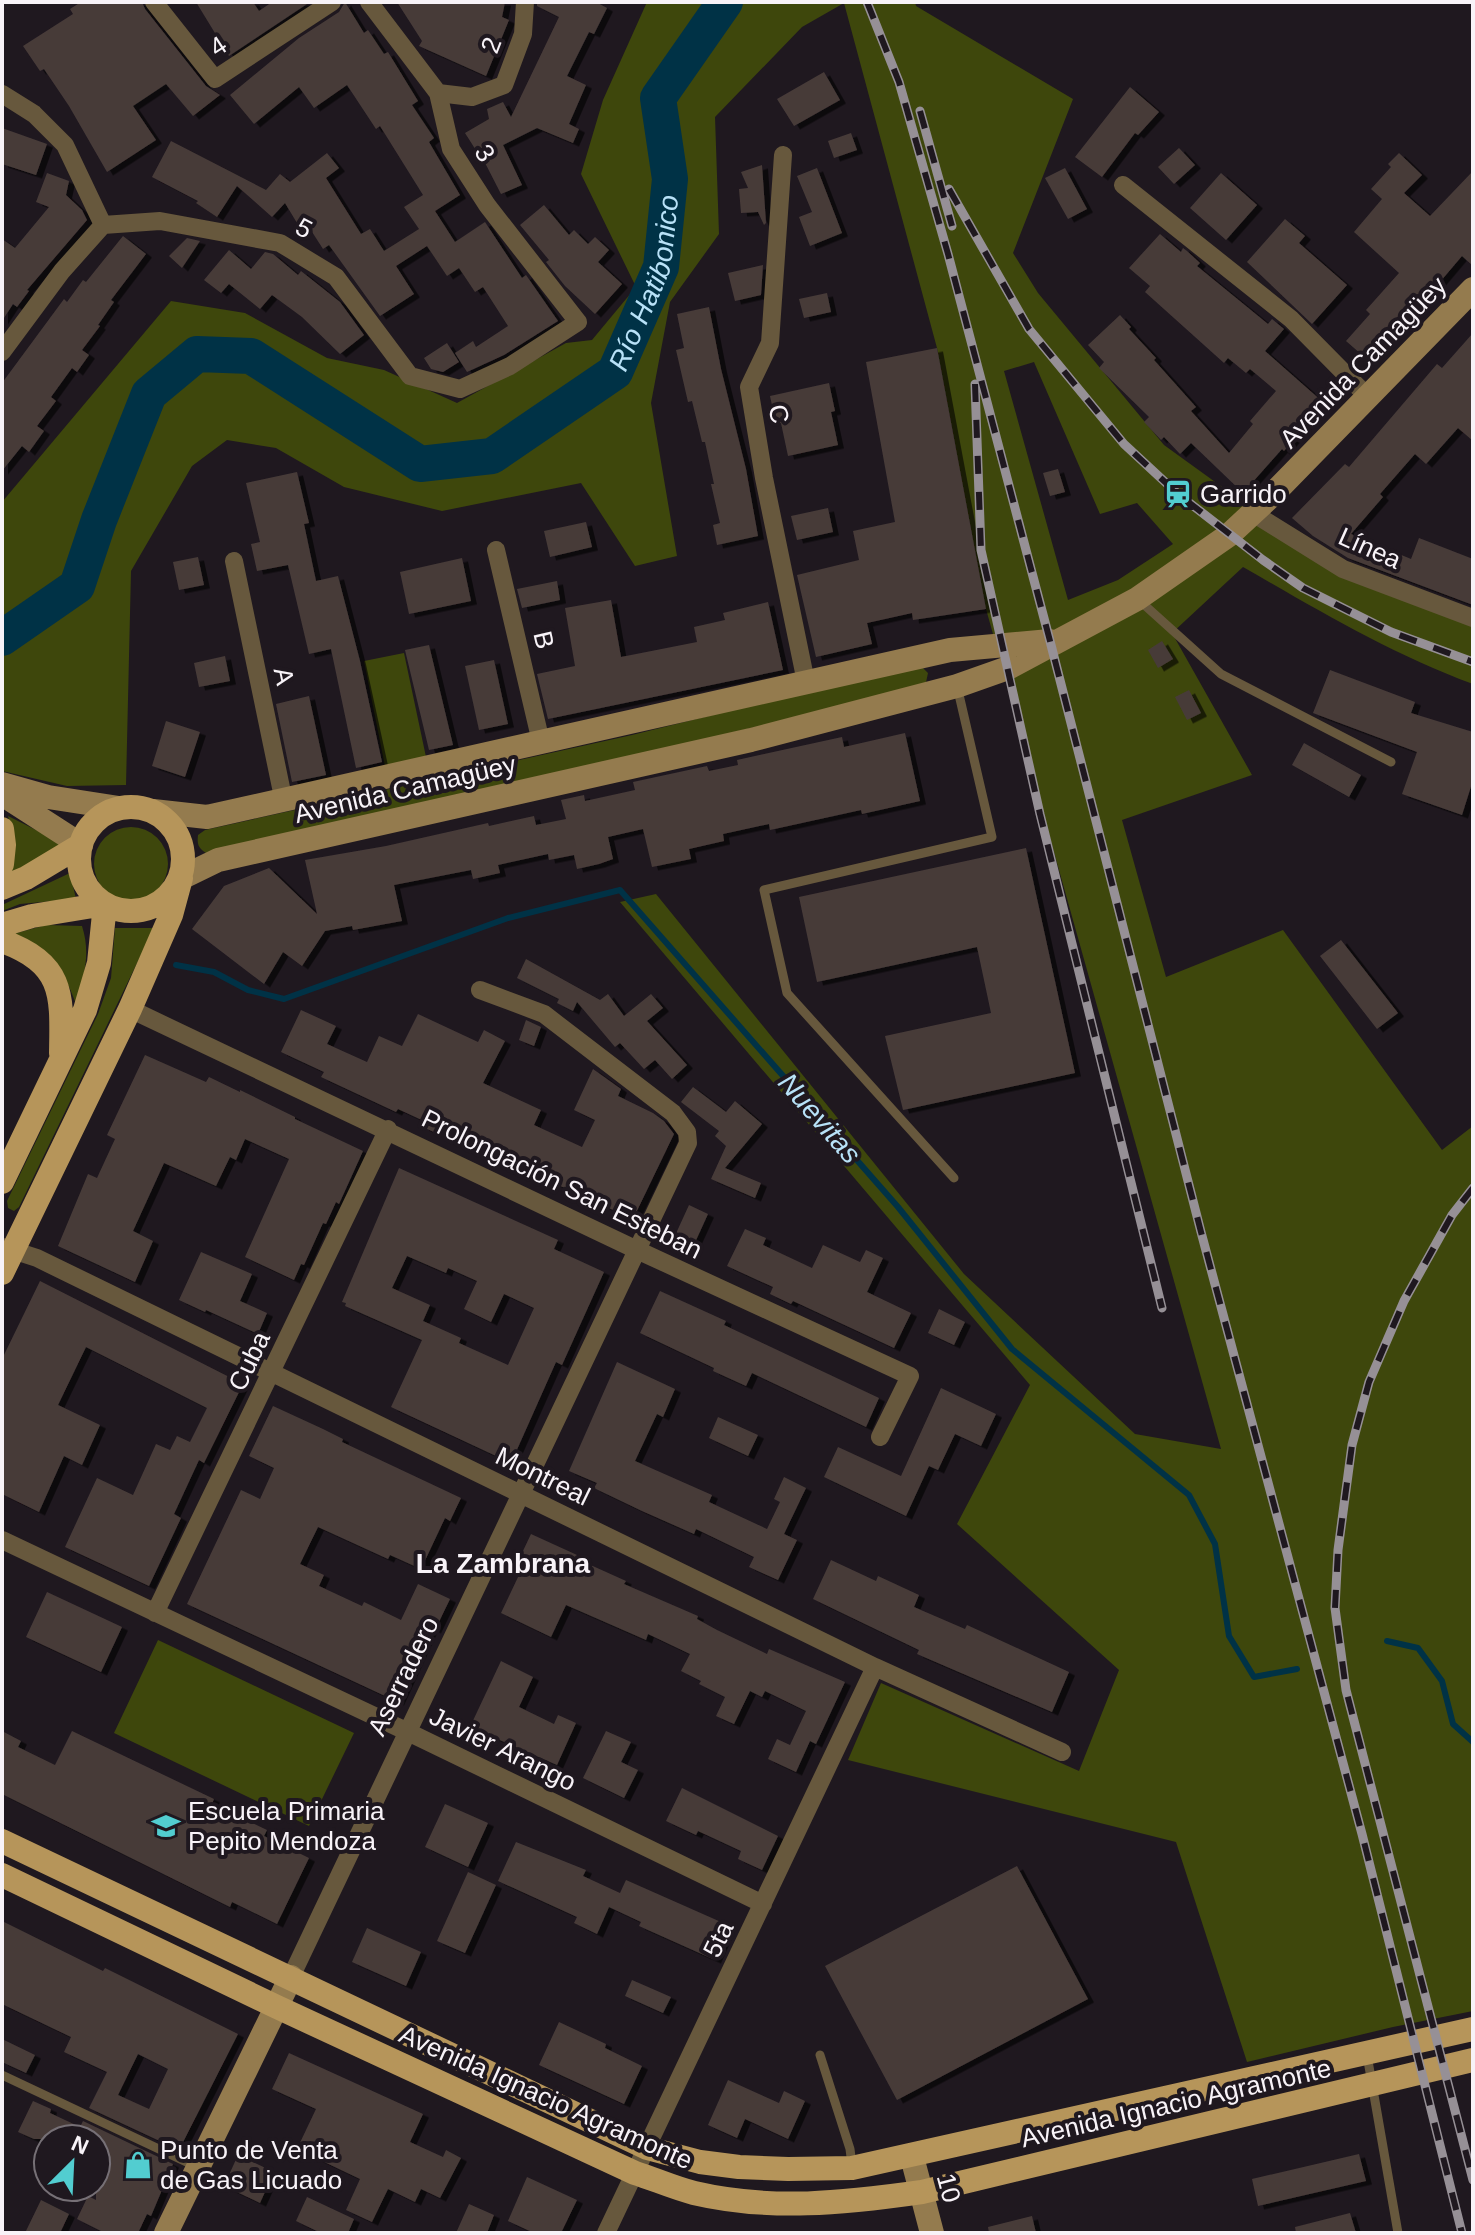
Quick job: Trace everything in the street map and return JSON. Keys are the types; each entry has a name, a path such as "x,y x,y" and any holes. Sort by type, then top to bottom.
{"main road":[{"name":"Avenida Camagüey","path":"181,878 218,860 751,740 957,686 1008,668 1137,599 1229,535 1473,289"},
{"name":"Avenida Camagüey","path":"153,811 207,817 950,650 1060,639"},
{"path":"950,650 957,686"},
{"path":"2,784 48,797 153,811 176,832 184,862 171,915 130,1009 8,1248 2,1273"},
{"path":"2,794 81,845"},
{"path":"119,808 95,821 81,845 79,862 83,879 92,893 105,904 122,911 140,911 157,905 171,893 181,878"},
{"path":"2,829 2,864"},
{"path":"2,888 26,878 81,845"},
{"path":"2,925 32,916 105,904"},
{"path":"2,1182 85,1010 99,963 105,904"},
{"path":"2,941 45,966 58,985 62,1005 61,1060"},
{"name":"Avenida Ignacio Agramonte","path":"2,1841 647,2148 700,2162 739,2167 852,2168 912,2157 1473,2029"},
{"name":"Avenida Ignacio Agramonte","path":"2,1875 635,2173 692,2192 755,2203 798,2205 850,2202 922,2192 1473,2060"},
{"name":"Aserradero","path":"166,2233 291,1977"},
{"name":"10","path":"912,2157 932,2233"}],"street":[{"name":"4","path":"154,2 215,79 332,2"},
{"name":"3","path":"369,2 438,93 451,149 487,205 578,322"},
{"name":"2","path":"438,93 472,97 504,85 523,34 525,2"},
{"path":"2,94 34,114 65,145 103,225 62,271 2,352"},
{"name":"C","path":"783,155 770,343 749,387 764,478 806,682"},
{"path":"1123,185 1291,319 1367,396"},
{"name":"5","path":"103,225 160,221 280,243 336,277 410,376 460,389 510,366 578,322"},
{"name":"Línea","path":"1253,513 1343,569 1473,618"},
{"name":"B","path":"496,550 541,742"},
{"name":"A","path":"234,561 284,802"},
{"name":"Aserradero","path":"291,1977 688,1143 687,1132 673,1113 544,1014 480,990"},
{"name":"Prolongación San Esteban","path":"130,1009 910,1376 880,1437"},
{"name":"Cuba","path":"155,1613 388,1129"},
{"name":"Montreal","path":"8,1248 37,1258 875,1667 1062,1752"},
{"name":"Javier Arango","path":"2,1540 763,1904"},
{"name":"5ta","path":"606,2233 875,1667"}],"lane":[{"path":"1137,599 1221,674 1391,762"},
{"path":"954,1178 787,993 764,890 992,837 957,686"},
{"path":"820,2055 850,2149 852,2168"},
{"path":"1367,2055 1398,2233"},
{"path":"2,2075 197,2167"}],"green space":[{"path":"647,2 915,2 916,6 1073,99 1013,253 1038,293 1164,445 1337,570 1473,619 1473,684 1384,645 1243,567 1172,633 1252,775 1122,820 1166,977 1283,930 1442,1150 1473,1126 1473,2011 1247,2062 1176,1842 848,1760 881,1683 1079,1771 1119,1670 957,1524 1030,1385 620,902 656,894 964,1274 1135,1434 1221,1449 986,609 937,348 844,3 802,27 715,117 719,234 670,302 651,403 677,556 635,566 581,483 442,511 344,487 276,448 227,440 192,466 131,571 126,785 67,786 2,771 2,502 171,301 245,313 327,358 384,370 457,403 566,343 592,340 636,287 581,174 603,100","holes":["1034,362 1100,514 1137,503 1173,544 1118,580 1068,600 1004,371"]},
{"path":"404,653 426,757 385,766 364,661"},
{"path":"919,664 928,673 925,687 206,853 198,843 198,835 205,830 632,735"},
{"path":"8,816 62,843 7,879 14,840"},
{"path":"131,827 152,833 162,843 168,864 162,885 152,895 131,901 110,895 100,885 94,864 100,843 110,833"},
{"path":"70,873 76,899 20,904 2,911 2,905"},
{"path":"46,925 82,926 86,956 76,1004 59,969 36,948 13,934"},
{"path":"115,928 154,928 19,1207 14,1211 8,1208 7,1201 98,1014 111,978"},
{"path":"158,1640 354,1733 309,1826 114,1733"}],"building":[{"path":"81,2 142,2 206,86 220,95 193,116 166,84 133,106 156,140 107,172 69,106 44,69 40,71 23,46 73,14 70,9"},
{"path":"196,2 253,2 259,11 272,2 310,2 229,56"},
{"path":"345,2 364,33 368,30 384,54 388,52 418,101 412,105 434,138 429,142 460,195 435,211 455,242 485,222 522,278 526,275 558,321 504,355 467,372 455,353 473,341 476,347 508,326 483,287 475,292 459,268 447,276 427,246 396,266 414,294 380,316 329,245 323,249 307,224 300,228 285,203 272,217 237,186 217,217 196,203 198,201 152,177 171,141 266,190 280,174 290,182 327,153 339,168 326,178 361,234 370,229 384,251 419,229 404,207 423,195 380,126 376,129 347,85 314,108 299,87 254,124 230,95 299,38 339,12"},
{"path":"397,2 505,2 502,17 509,20 486,76 419,46 422,41"},
{"path":"537,2 596,2 607,8 594,34 589,32 567,76 586,85 569,124 579,129 573,143 537,128 503,145 522,185 501,194 481,155 465,133 489,119 487,109 503,102 511,117 559,17 537,6"},
{"path":"824,72 840,100 794,126 777,99"},
{"path":"1130,87 1159,112 1138,135 1135,133 1102,177 1075,157"},
{"path":"2,128 47,144 36,175 2,164"},
{"path":"851,133 857,150 834,158 828,141"},
{"path":"1179,148 1195,165 1174,184 1158,167"},
{"path":"1399,153 1422,175 1404,193 1430,216 1473,171 1473,266 1462,256 1369,361 1346,341 1370,314 1366,310 1399,273 1354,232 1382,199 1371,189"},
{"path":"762,165 764,225 758,212 741,213 739,189 748,188 741,172"},
{"path":"817,168 842,233 810,246 799,217 812,212 797,176"},
{"path":"1065,168 1087,209 1068,219 1045,178"},
{"path":"47,173 69,181 66,195 82,210 87,220 27,290 17,307 13,304 2,321 2,239 15,248 49,207 36,202"},
{"path":"1221,173 1257,205 1226,240 1190,208"},
{"path":"544,205 569,235 574,230 588,244 595,237 609,250 598,262 622,284 595,314 565,286 546,262 549,260 520,225"},
{"path":"1285,219 1305,236 1299,243 1347,285 1312,324 1247,262"},
{"path":"1160,234 1181,252 1183,248 1187,251 1200,263 1197,266 1268,324 1272,319 1284,329 1265,351 1324,403 1243,493 1191,443 1180,454 1164,437 1161,440 1144,422 1149,417 1099,368 1104,362 1088,345 1120,315 1156,358 1154,360 1196,407 1191,411 1229,453 1253,424 1250,421 1276,391 1250,369 1246,373 1228,358 1224,363 1145,292 1150,286 1129,268"},
{"path":"123,236 146,254 111,300 114,302 82,350 89,355 77,372 72,368 51,397 56,401 37,426 44,431 29,452 22,446 2,471 2,383 64,299 67,302 83,280 86,282"},
{"path":"187,238 200,241 182,268 169,256"},
{"path":"229,250 251,269 265,252 273,254 298,275 301,271 340,302 364,335 340,354 302,317 272,295 260,309 229,284 221,293 204,280"},
{"path":"763,265 761,295 735,301 728,273"},
{"path":"827,293 831,312 804,318 799,299"},
{"path":"709,307 758,536 717,545 713,525 720,523 711,484 714,484 705,442 702,442 692,401 688,402 676,350 684,348 677,314"},
{"path":"1473,333 1473,441 1458,428 1426,464 1415,454 1351,534 1411,559 1419,538 1473,559 1473,605 1348,558 1313,536 1292,518 1345,464 1349,467 1437,364 1442,368"},
{"path":"447,343 459,362 443,372 431,369 424,358"},
{"path":"937,348 986,609 913,620 912,613 867,623 872,644 816,657 797,575 859,560 853,531 895,522 866,362"},
{"path":"829,383 838,445 788,456 781,423 776,424 770,396"},
{"path":"1058,469 1065,492 1050,496 1043,473"},
{"path":"297,472 309,523 304,524 316,581 338,576 382,762 356,768 331,649 309,654 288,565 257,571 251,544 260,542 246,483"},
{"path":"828,508 833,532 797,540 791,516"},
{"path":"586,522 592,547 550,557 544,531"},
{"path":"198,557 204,585 179,590 173,562"},
{"path":"462,558 471,601 409,614 400,572"},
{"path":"557,581 560,600 522,608 517,589"},
{"path":"611,600 621,657 697,642 694,627 725,620 723,613 768,602 783,670 548,719 537,674 575,666 565,608"},
{"path":"1162,641 1173,659 1158,668 1148,650"},
{"path":"429,645 453,745 429,750 405,650"},
{"path":"225,656 230,681 199,687 194,663"},
{"path":"494,660 508,724 479,730 465,666"},
{"path":"1330,670 1415,702 1411,713 1473,732 1473,780 1462,815 1402,794 1417,752 1313,713"},
{"path":"1189,690 1201,713 1187,720 1175,697"},
{"path":"309,696 326,775 292,782 276,704"},
{"path":"166,721 200,732 185,777 152,766"},
{"path":"905,733 920,801 770,830 769,824 723,834 724,841 689,849 691,859 652,867 643,829 608,837 613,859 577,869 574,855 549,860 548,854 498,865 500,873 473,879 471,870 394,885 402,921 353,930 352,926 325,931 302,966 283,952 264,984 192,929 224,886 269,868 317,914 305,860 488,823 489,826 534,816 536,825 566,819 561,800 584,795 585,801 635,790 633,782 707,766 709,771 738,765 737,760 842,737 844,747"},
{"path":"1304,743 1361,775 1349,797 1292,765"},
{"path":"1026,848 1075,1073 903,1110 885,1036 991,1013 977,947 817,982 799,897"},
{"path":"1341,940 1398,1013 1377,1029 1320,956"},
{"path":"526,959 600,1000 608,994 624,1016 651,994 663,1008 647,1021 687,1065 672,1079 655,1060 644,1069 620,1043 615,1047 577,1002 573,1011 557,1003 559,999 517,978"},
{"path":"301,1010 336,1026 327,1044 367,1062 379,1036 402,1046 418,1014 478,1042 484,1030 505,1041 483,1083 541,1110 534,1125 582,1147 595,1120 574,1110 593,1069 621,1089 618,1096 653,1113 674,1134 633,1219 423,1127 426,1122 398,1109 396,1112 321,1077 324,1072 281,1052"},
{"path":"526,1020 541,1027 534,1046 519,1040"},
{"path":"145,1055 206,1082 209,1077 240,1090 363,1151 339,1204 336,1202 326,1224 323,1223 294,1280 245,1257 289,1159 245,1139 236,1160 230,1157 216,1186 164,1163 133,1231 153,1241 135,1282 58,1246 88,1174 97,1178 115,1139 107,1135"},
{"path":"693,1087 726,1112 735,1101 762,1124 725,1168 761,1183 755,1198 711,1179 726,1146 715,1136 719,1131 681,1102"},
{"path":"399,1168 558,1240 554,1249 604,1272 562,1365 556,1362 511,1463 391,1407 422,1340 342,1302","holes":["407,1256 446,1273 448,1268 477,1281 464,1309 491,1322 504,1294 534,1308 508,1365 459,1343 461,1338 423,1321 430,1305 392,1288"]},
{"path":"689,1205 708,1214 692,1249 673,1240"},
{"path":"745,1229 766,1238 763,1245 812,1268 823,1245 860,1262 866,1250 883,1258 867,1292 911,1313 894,1348 793,1301 791,1304 770,1294 773,1287 727,1266"},
{"path":"201,1252 252,1274 240,1301 267,1313 258,1334 179,1300"},
{"path":"40,1281 243,1384 204,1463 199,1460 174,1514 181,1518 149,1586 65,1547 97,1478 133,1495 156,1444 170,1450 177,1436 190,1442 207,1408 86,1347 58,1405 100,1425 82,1465 64,1456 39,1512 2,1494 2,1359"},
{"path":"660,1291 726,1321 724,1325 879,1398 866,1427 752,1373 746,1386 640,1333"},
{"path":"939,1309 965,1322 954,1345 928,1333"},
{"path":"617,1362 675,1389 663,1417 657,1414 635,1461 712,1495 709,1502 767,1529 780,1502 774,1499 784,1477 806,1488 784,1534 797,1540 778,1580 749,1567 754,1557 696,1529 694,1534 642,1511 594,1488 597,1483 569,1471"},
{"path":"941,1388 996,1414 981,1446 955,1434 938,1470 929,1466 906,1516 824,1477 838,1447 901,1476"},
{"path":"273,1406 461,1498 450,1521 445,1518 421,1569 390,1555 388,1559 318,1527 300,1564 324,1575 319,1586 362,1606 364,1602 401,1620 418,1584 450,1599 435,1630 432,1628 398,1702 187,1604 241,1490 260,1499 274,1468 249,1456"},
{"path":"718,1417 758,1435 748,1456 709,1438"},
{"path":"531,1534 626,1581 624,1584 698,1616 697,1619 767,1654 769,1649 845,1682 816,1744 810,1741 796,1772 768,1759 777,1739 790,1745 806,1711 765,1691 762,1697 750,1691 734,1724 716,1716 725,1697 681,1671 690,1654 648,1634 646,1640 566,1605 551,1637 501,1613 519,1575 513,1572"},
{"path":"831,1560 876,1581 878,1576 919,1595 914,1607 965,1629 967,1625 1069,1672 1052,1712 917,1654 919,1650 813,1599"},
{"path":"47,1592 122,1627 101,1672 26,1637"},
{"path":"501,1661 533,1677 519,1707 554,1724 558,1715 576,1723 557,1765 470,1727"},
{"name":"Escuela Primaria Pepito Mendoza","path":"2,1731 21,1741 18,1747 55,1765 72,1731 214,1799 212,1804 267,1830 264,1836 309,1858 277,1924 232,1902 230,1907 2,1794"},
{"path":"606,1731 631,1742 621,1762 638,1770 624,1798 583,1778"},
{"path":"682,1788 778,1836 762,1870 738,1859 741,1851 698,1831 696,1835 666,1821"},
{"path":"445,1804 488,1823 468,1867 425,1847"},
{"path":"516,1842 586,1870 583,1876 620,1893 626,1880 730,1926 715,1960 639,1926 641,1922 609,1907 597,1934 574,1923 577,1917 498,1881"},
{"path":"1017,1866 1088,1999 897,2100 825,1966"},
{"path":"468,1872 496,1885 465,1953 437,1941"},
{"path":"2,1921 238,2034 179,2150 89,2108 107,2072 64,2052 71,2037 2,2004","holes":["138,2054 168,2069 149,2109 118,2095"]},
{"path":"367,1928 421,1952 406,1986 352,1962"},
{"path":"632,1980 671,1997 663,2013 625,1996"},
{"path":"559,2022 606,2044 605,2048 642,2066 624,2104 539,2065"},
{"path":"2,2039 35,2055 26,2073 2,2062"},
{"path":"289,2053 423,2114 410,2142 443,2157 446,2150 461,2158 440,2198 421,2189 415,2202 388,2189 372,2222 346,2210 360,2179 297,2149 316,2109 272,2089"},
{"path":"728,2080 779,2103 784,2091 805,2101 788,2139 745,2119 737,2138 708,2125"},
{"path":"33,2101 71,2123 32,2123 32,2138 18,2132"},
{"path":"112,2135 173,2164 151,2216 147,2214 138,2233 105,2233 77,2219 85,2203 112,2203"},
{"path":"1359,2154 1366,2181 1258,2206 1252,2179"},
{"path":"238,2155 274,2172 260,2203 224,2186"},
{"path":"527,2177 577,2200 561,2233 534,2233 508,2221"},
{"path":"307,2197 354,2219 348,2233 321,2233 296,2221"},
{"path":"40,2203 47,2203 69,2214 60,2233 25,2233"},
{"path":"469,2204 494,2215 487,2233 456,2233"},
{"path":"1350,2213 1356,2233 1296,2233 1295,2227"},
{"path":"1032,2216 1036,2233 989,2233 988,2227"}],"waterway":[{"name":"Río Hatibonico","path":"2,638 77,586 99,520 149,394 197,354 251,356 420,464 492,456 615,372 661,267 670,179 658,98 725,2"},
{"name":"Nuevitas","path":"176,965 214,972 248,990 284,999 508,918 620,890 898,1207 1012,1349 1189,1495 1215,1544 1229,1636 1254,1677 1297,1669"},
{"name":"Nuevitas","path":"1387,1641 1418,1648 1442,1681 1453,1724 1473,1742"}],"railway":[{"path":"867,2 899,82 948,254 1201,1232 1362,1834 1462,2233"},
{"path":"920,111 952,226"},
{"path":"949,189 1029,329 1124,444 1178,494 1303,588 1391,632 1473,662"},
{"path":"975,384 981,550 1040,814 1162,1308"},
{"path":"1473,1188 1452,1215 1404,1301 1369,1382 1352,1445 1338,1550 1335,1608 1346,1690 1473,2180"}],"place":[{"name":"Garrido","path":"1178,494"},
{"name":"Escuela Primaria Pepito Mendoza","path":"166,1826"},
{"name":"Punto de Venta de Gas Licuado","path":"138,2165"}],"district":[{"name":"La Zambrana","path":"503,1563"}]}
